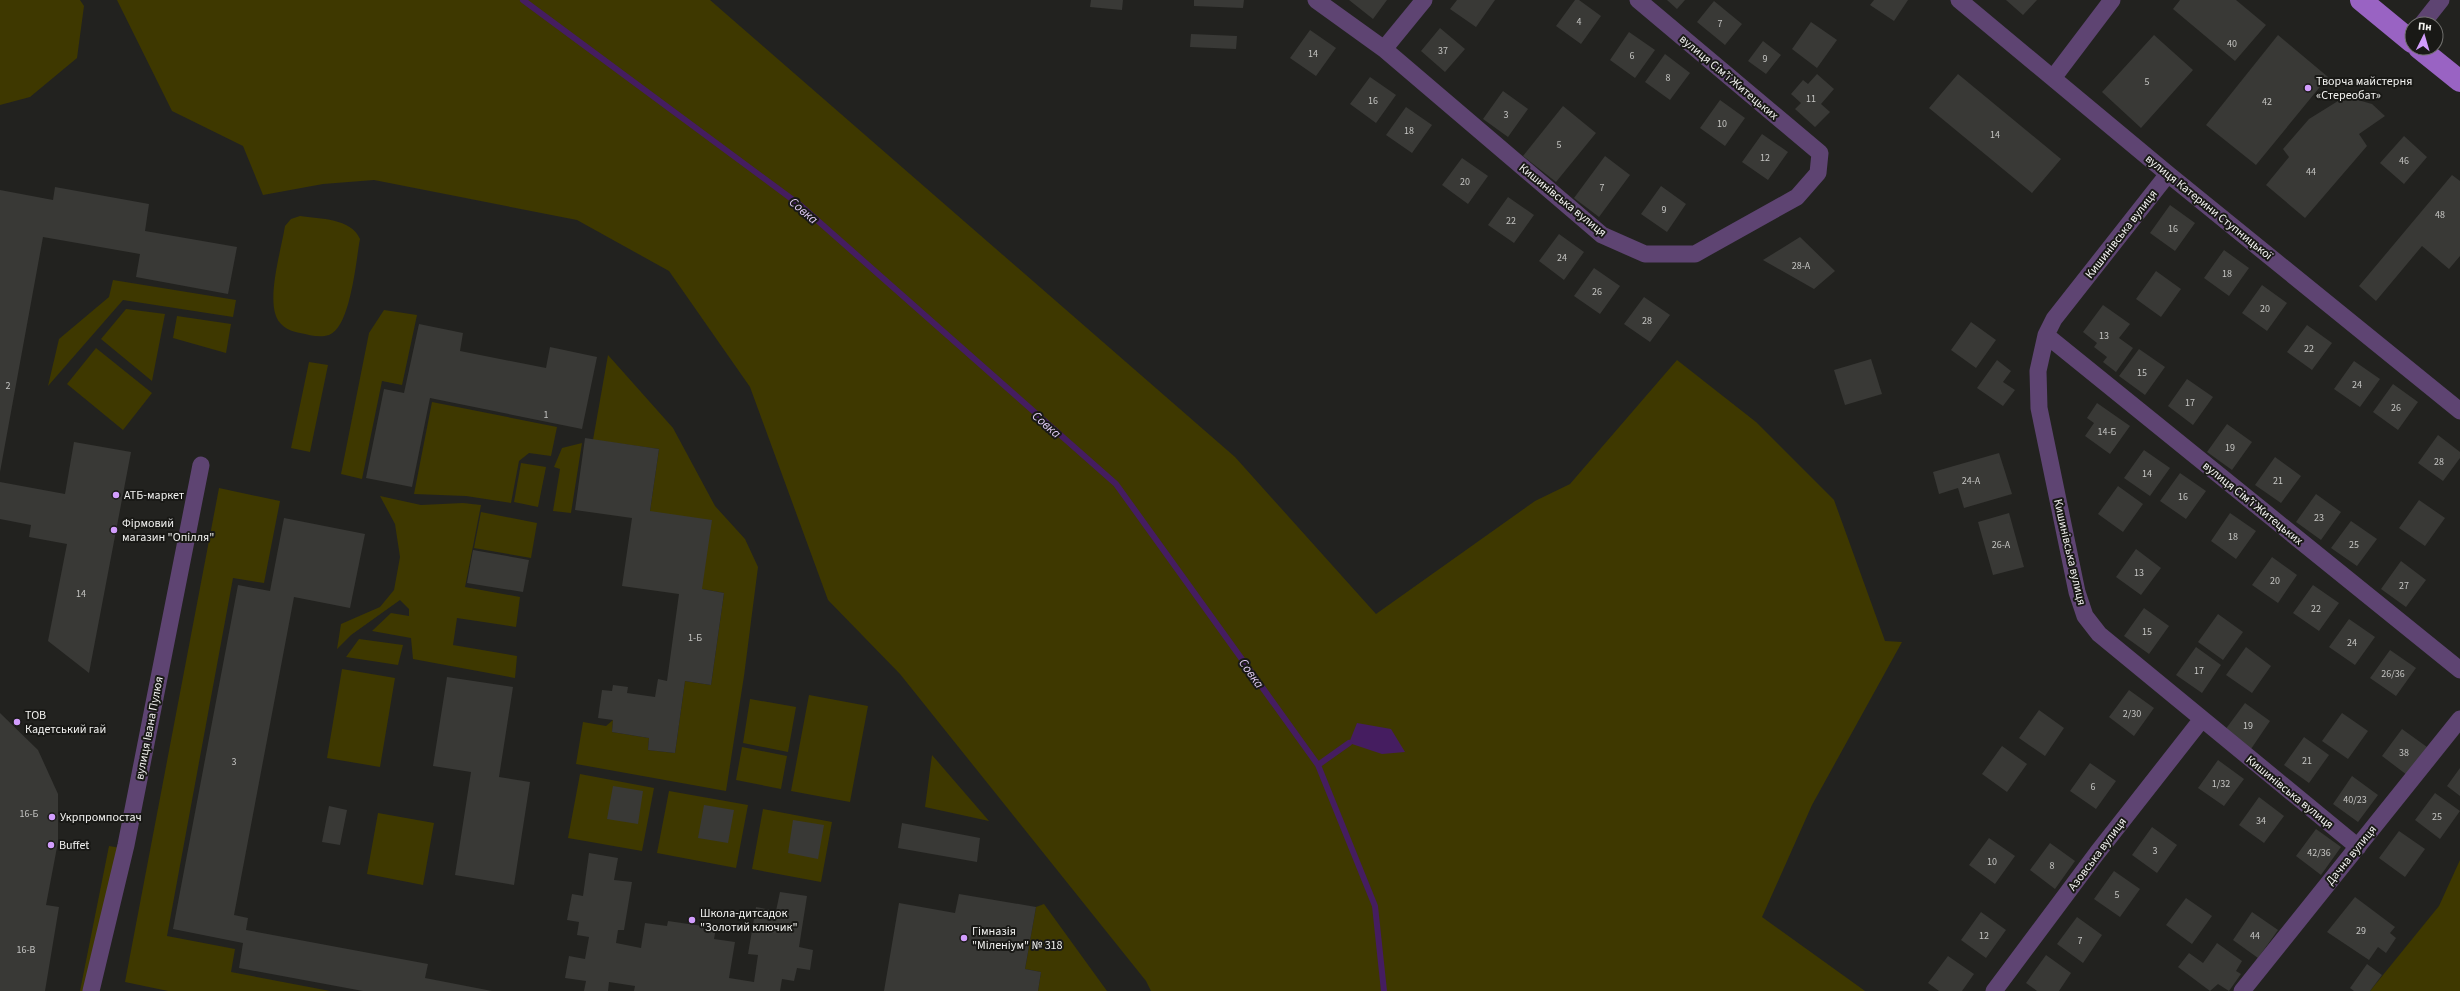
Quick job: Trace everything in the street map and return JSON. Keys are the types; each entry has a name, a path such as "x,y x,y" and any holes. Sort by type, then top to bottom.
{"main road":[{"path":"2361,0 2404,30"},
{"path":"2434,56 2460,81"}],"street":[{"name":"Кишинівська вулиця","path":"1316,0 1384,49 1602,235 1645,254 1696,254 1797,198 1818,173 1820,153"},
{"path":"1384,49 1424,0"},
{"name":"вулиця Сімʼї Житецьких","path":"1638,0 1820,153"},
{"name":"вулиця Катерини Ступницької","path":"1959,0 2168,174 2460,411"},
{"path":"2053,78 2112,0"},
{"path":"2430,16 2441,0"},
{"name":"Кишинівська вулиця","path":"2168,174 2054,319 2046,335 2038,371 2039,408 2077,592 2085,616 2099,634 2358,847"},
{"name":"вулиця Сімʼї Житецьких","path":"2046,335 2460,670"},
{"name":"вулиця Івана Пулюя","path":"91,991 129,829 201,465"},
{"name":"Азовська вулиця","path":"1994,991 2097,853 2202,719"},
{"name":"Дачна вулиця","path":"2242,991 2460,719"}],"shaded area":[{"path":"0,0 80,0 84,6 77,58 30,97 0,105"},
{"path":"117,0 710,0 1235,457 1376,614 1535,501 1570,484 1677,360 1756,422 1834,500 1885,641 1902,642 1812,805 1762,917 1865,991 1151,991 1146,981 900,674 828,600 750,387 669,271 577,220 374,180 323,184 263,195 243,146 172,111"},
{"path":"300,216 342,223 356,232 360,239 351,292 343,319 336,329 329,335 325,336 314,336 291,331 278,321 275,313 273,293 274,282 285,226 291,219"},
{"path":"113,280 236,300 233,317 123,300 48,386 59,339 109,297"},
{"path":"126,309 165,314 152,381 101,339"},
{"path":"384,310 417,315 402,385 382,381 362,479 341,474 369,333"},
{"path":"177,316 231,324 226,353 173,338"},
{"path":"96,348 152,393 123,430 67,384"},
{"path":"608,355 673,428 715,506 745,539 758,567 744,676 726,791 576,764 583,722 606,726 613,720 612,732 649,738 648,750 675,753 685,681 711,685 724,593 702,589 650,511 659,449 593,440"},
{"path":"309,362 328,365 310,452 291,448"},
{"path":"432,402 557,427 551,456 529,453 519,461 511,503 466,496 414,494"},
{"path":"582,443 571,513 553,511 560,469 554,467 562,448"},
{"path":"521,463 546,467 538,507 514,502"},
{"path":"219,488 280,501 264,583 233,578 167,936 235,949 231,972 330,991 168,991 125,982"},
{"path":"380,496 421,505 463,503 481,505 465,587 520,597 516,627 457,618 453,645 517,656 515,678 413,659 411,638 372,631 391,613 409,616 409,609 400,600 351,635 337,649 341,624 380,607 394,590 400,557 395,524"},
{"path":"481,512 537,523 531,558 474,548"},
{"path":"359,639 403,645 398,665 346,657"},
{"path":"342,669 395,678 380,767 327,758"},
{"path":"809,695 868,706 850,802 791,791"},
{"path":"750,699 796,707 788,752 743,743"},
{"path":"1357,723 1391,729 1405,752 1382,754 1349,743"},
{"path":"742,747 787,756 781,789 736,780"},
{"path":"932,755 989,821 925,807"},
{"path":"580,774 654,788 642,851 568,838"},
{"path":"669,791 748,805 736,868 657,853"},
{"path":"763,809 832,822 821,882 752,869"},
{"path":"378,813 434,823 423,885 367,874"},
{"path":"109,846 121,848 89,991 80,991"},
{"path":"2460,860 2460,991 2370,991 2439,906"},
{"path":"1044,904 1107,991 1038,991 1041,972 1025,969 1036,907"}],"building":[{"path":"1091,0 1123,0 1122,10 1090,7"},
{"path":"1194,0 1244,0 1243,8 1194,6"},
{"path":"1349,0 1387,0 1373,19"},
{"path":"1457,0 1495,0 1476,27 1450,9"},
{"path":"1575,0 1579,0 1601,16 1581,44 1556,26"},
{"path":"1667,0 1685,0 1677,9"},
{"path":"1874,0 1908,0 1894,21 1870,5"},
{"path":"2006,0 2037,0 2023,15"},
{"path":"2180,0 2236,0 2266,25 2235,61 2173,9"},
{"path":"1714,1 1742,24 1725,45 1697,22"},
{"path":"1811,22 1837,40 1817,68 1792,49"},
{"path":"1440,28 1465,49 1445,72 1421,51"},
{"path":"1310,30 1336,48 1316,76 1290,58"},
{"path":"1629,32 1655,50 1635,78 1610,60"},
{"path":"1191,34 1237,36 1236,49 1190,47"},
{"path":"2154,35 2193,70 2141,128 2102,92"},
{"path":"2278,35 2328,77 2256,165 2206,125"},
{"path":"1763,41 1781,55 1766,74 1748,61"},
{"path":"1665,54 1690,73 1670,100 1645,82"},
{"path":"1817,74 1834,89 1821,104 1830,112 1815,127 1795,109 1801,103 1791,94 1803,80 1808,84"},
{"path":"1958,74 2061,159 2032,193 1929,108"},
{"path":"1370,77 1396,95 1376,123 1350,104"},
{"path":"1503,91 1528,109 1508,137 1483,119"},
{"path":"1720,100 1745,118 1725,146 1700,128"},
{"path":"2358,100 2372,104 2385,116 2359,134 2367,146 2305,218 2266,185 2289,157 2283,149 2309,119 2338,101"},
{"path":"1563,106 1596,133 1556,182 1523,156"},
{"path":"1406,107 1432,125 1412,153 1386,135"},
{"path":"1762,134 1788,152 1768,180 1742,162"},
{"path":"2404,136 2427,157 2404,184 2380,163"},
{"path":"1605,156 1630,175 1599,217 1574,198"},
{"path":"1462,158 1488,176 1468,204 1442,185"},
{"path":"2452,175 2460,181 2460,256 2449,269 2422,246 2376,301 2359,286"},
{"path":"1661,186 1686,204 1667,232 1641,214"},
{"path":"55,187 149,204 145,231 237,247 228,294 136,277 140,254 43,237 0,472 0,190 53,200"},
{"path":"1508,197 1534,215 1514,243 1488,225"},
{"path":"2170,205 2195,223 2175,251 2150,233"},
{"path":"1559,234 1584,252 1564,280 1539,261"},
{"path":"1800,237 1835,271 1814,289 1763,260"},
{"path":"2224,250 2249,268 2229,296 2204,278"},
{"path":"1594,268 1620,286 1600,314 1574,296"},
{"path":"2156,271 2181,289 2161,317 2136,299"},
{"path":"2262,285 2287,303 2267,331 2242,313"},
{"path":"1644,297 1670,315 1650,342 1624,324"},
{"path":"2103,305 2130,324 2119,338 2133,348 2116,372 2103,362 2107,357 2094,347 2097,343 2083,332"},
{"path":"1971,322 1996,340 1976,368 1951,350"},
{"path":"419,324 463,333 460,351 546,368 550,347 597,357 582,429 430,398 412,487 366,478 384,389 404,393"},
{"path":"2307,325 2332,343 2312,370 2287,352"},
{"path":"2139,349 2165,367 2145,395 2119,376"},
{"path":"1871,359 1882,394 1845,405 1834,370"},
{"path":"1997,360 2011,371 2003,382 2015,390 2003,406 1977,388"},
{"path":"2354,361 2380,379 2360,407 2334,389"},
{"path":"2187,379 2213,397 2193,425 2168,406"},
{"path":"2393,384 2418,402 2398,430 2373,412"},
{"path":"2097,403 2130,426 2110,454 2085,436 2094,423 2087,418"},
{"path":"2227,424 2252,442 2232,470 2207,452"},
{"path":"2438,435 2460,452 2460,458 2443,481 2418,463"},
{"path":"585,438 659,449 650,511 712,520 702,589 724,593 711,685 685,681 675,753 648,750 649,738 612,732 613,720 598,718 602,690 612,691 613,685 628,687 627,693 655,697 658,679 667,681 679,594 622,586 632,518 575,510"},
{"path":"74,442 131,452 89,673 48,641 67,544 29,537 31,525 0,519 0,482 65,494"},
{"path":"2144,450 2170,468 2150,496 2124,478"},
{"path":"1999,453 2012,494 1964,508 1958,488 1939,494 1933,472"},
{"path":"2275,457 2301,476 2281,503 2255,485"},
{"path":"2180,473 2206,491 2186,519 2160,501"},
{"path":"2118,486 2143,504 2123,532 2098,514"},
{"path":"2316,494 2341,512 2321,540 2296,522"},
{"path":"2419,500 2445,518 2425,546 2399,528"},
{"path":"2009,513 2024,567 1993,575 1978,522"},
{"path":"2230,513 2256,531 2236,559 2211,541"},
{"path":"284,518 365,534 350,608 294,597 234,915 248,918 246,930 428,964 425,978 492,991 363,991 239,968 243,943 173,929 238,585 270,591"},
{"path":"2351,521 2377,539 2357,566 2331,548"},
{"path":"2136,549 2161,568 2141,595 2116,577"},
{"path":"473,550 529,560 523,592 467,583"},
{"path":"2272,557 2297,575 2278,603 2252,585"},
{"path":"2401,561 2426,580 2406,607 2381,589"},
{"path":"2313,585 2339,603 2319,631 2293,613"},
{"path":"2144,608 2169,626 2149,654 2124,636"},
{"path":"2218,614 2243,632 2223,660 2198,642"},
{"path":"2349,619 2375,637 2355,665 2329,647"},
{"path":"2196,647 2221,665 2202,693 2176,675"},
{"path":"2246,647 2271,666 2252,693 2226,675"},
{"path":"2390,650 2416,668 2396,696 2370,678"},
{"path":"447,677 513,687 499,777 530,782 514,885 455,875 471,772 433,766"},
{"path":"2129,690 2154,708 2134,736 2109,717"},
{"path":"2245,703 2270,721 2251,749 2225,730"},
{"path":"2039,710 2064,728 2045,756 2019,738"},
{"path":"0,713 38,750 58,794 58,842 46,905 59,907 45,991 0,991"},
{"path":"2342,713 2368,731 2348,759 2322,741"},
{"path":"2402,729 2427,747 2407,775 2382,756"},
{"path":"2304,737 2329,755 2309,783 2284,765"},
{"path":"2002,746 2027,764 2007,792 1982,774"},
{"path":"2218,760 2244,779 2224,806 2198,788"},
{"path":"2090,763 2116,781 2096,809 2070,791"},
{"path":"2460,768 2460,796 2447,786"},
{"path":"2352,776 2378,795 2358,822 2333,804"},
{"path":"613,786 643,791 638,824 607,819"},
{"path":"2435,793 2460,811 2440,839 2415,820"},
{"path":"2259,797 2284,816 2264,843 2239,825"},
{"path":"704,805 734,810 728,843 698,838"},
{"path":"329,806 347,810 340,845 322,842"},
{"path":"793,820 824,825 818,859 788,853"},
{"path":"902,823 980,838 977,862 898,848"},
{"path":"2152,827 2177,845 2157,873 2132,855"},
{"path":"2316,829 2341,847 2321,875 2296,856"},
{"path":"2399,831 2425,849 2405,877 2379,858"},
{"path":"1989,838 2015,856 1995,884 1969,865"},
{"path":"2050,843 2075,861 2055,889 2030,870"},
{"path":"589,853 618,858 614,880 632,882 624,930 618,930 616,943 641,948 645,923 667,926 668,921 716,928 714,939 735,942 729,978 754,982 758,955 748,954 756,907 776,911 780,892 807,896 799,947 813,950 810,970 797,968 794,981 782,979 780,991 634,991 635,986 609,982 608,991 584,991 586,981 565,978 569,956 585,959 589,937 577,935 579,922 567,920 572,894 583,896"},
{"path":"2114,871 2140,889 2120,917 2094,899"},
{"path":"959,894 1036,907 1025,969 1041,972 1038,991 884,991 899,903 955,913"},
{"path":"2355,897 2395,927 2390,933 2396,938 2386,953 2378,947 2369,960 2327,932"},
{"path":"2186,898 2212,916 2192,944 2166,925"},
{"path":"1981,912 2006,930 1986,958 1961,940"},
{"path":"2252,912 2278,930 2258,958 2233,940"},
{"path":"2077,917 2102,935 2083,963 2057,944"},
{"path":"2217,943 2242,961 2236,971 2241,974 2229,991 2218,984 2210,991 2178,967 2189,953 2203,963"},
{"path":"2046,955 2071,973 2059,991 2037,991 2026,983"},
{"path":"1948,956 1974,974 1962,991 1939,991 1928,983"},
{"path":"2367,964 2382,975 2370,991 2354,991 2350,988"}],"waterway":[{"name":"Совка","path":"523,0 800,205 1116,484 1318,765 1375,906 1384,991"},
{"path":"1318,765 1349,743"}],"place":[{"name":"Творча майстерня «Стереобат»","path":"2308,88"},
{"name":"АТБ-маркет","path":"116,495"},
{"name":"Фiрмовий магазин \"Опiлля\"","path":"114,530"},
{"name":"ТОВ Кадетський гай","path":"17,722"},
{"name":"Укрпромпостач","path":"52,817"},
{"name":"Buffet","path":"51,845"},
{"name":"Школа-дитсадок \"Золотий ключик\"","path":"692,920"},
{"name":"Гімназія \"Міленіум\" № 318","path":"964,938"}]}
